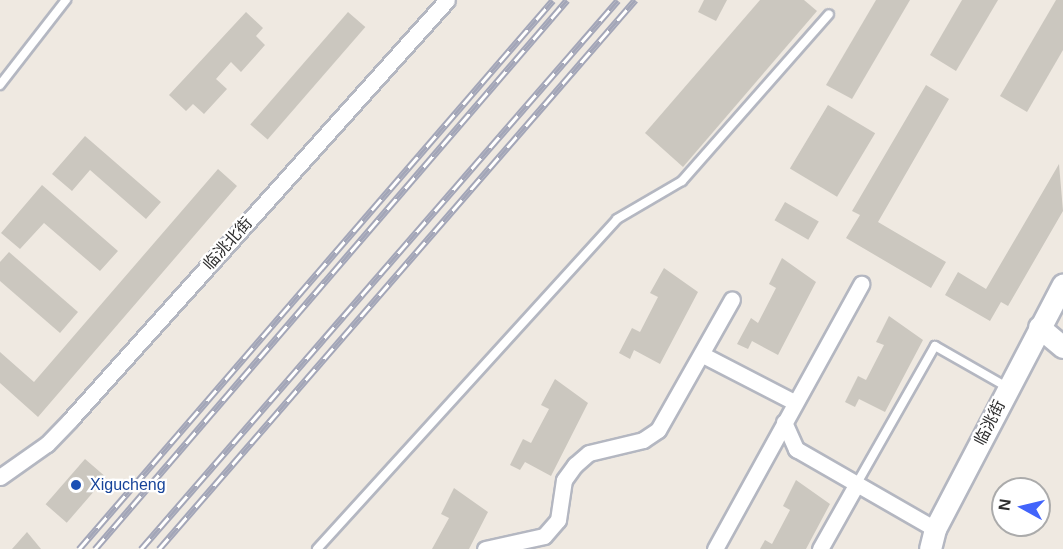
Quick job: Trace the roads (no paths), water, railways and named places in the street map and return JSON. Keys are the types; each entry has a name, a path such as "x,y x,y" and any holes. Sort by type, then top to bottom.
{"street":[{"name":"临洮北街","path":"0,477 47,444 70,420 447,0"},
{"path":"715,549 784,422 792,401 861,284"},
{"name":"临洮街","path":"933,539 1008,387 1063,284"},
{"path":"485,549 533,540 552,529 564,480 575,465 589,453 643,441 658,430 703,355 732,299"},
{"path":"1040,327 1063,347"},
{"path":"703,355 792,401"},
{"path":"784,422 796,449 856,485 933,539"},
{"path":"820,549 856,485"}],"lane":[{"path":"0,85 66,0"},
{"path":"317,549 617,219 682,181 829,14"},
{"path":"856,485 935,346 1008,387"}],"railway":[{"path":"79,549 553,0"},
{"path":"95,549 567,0"},
{"path":"141,549 618,0"},
{"path":"159,549 635,0"}],"place":[{"name":"Xigucheng","path":"76,485"}]}
